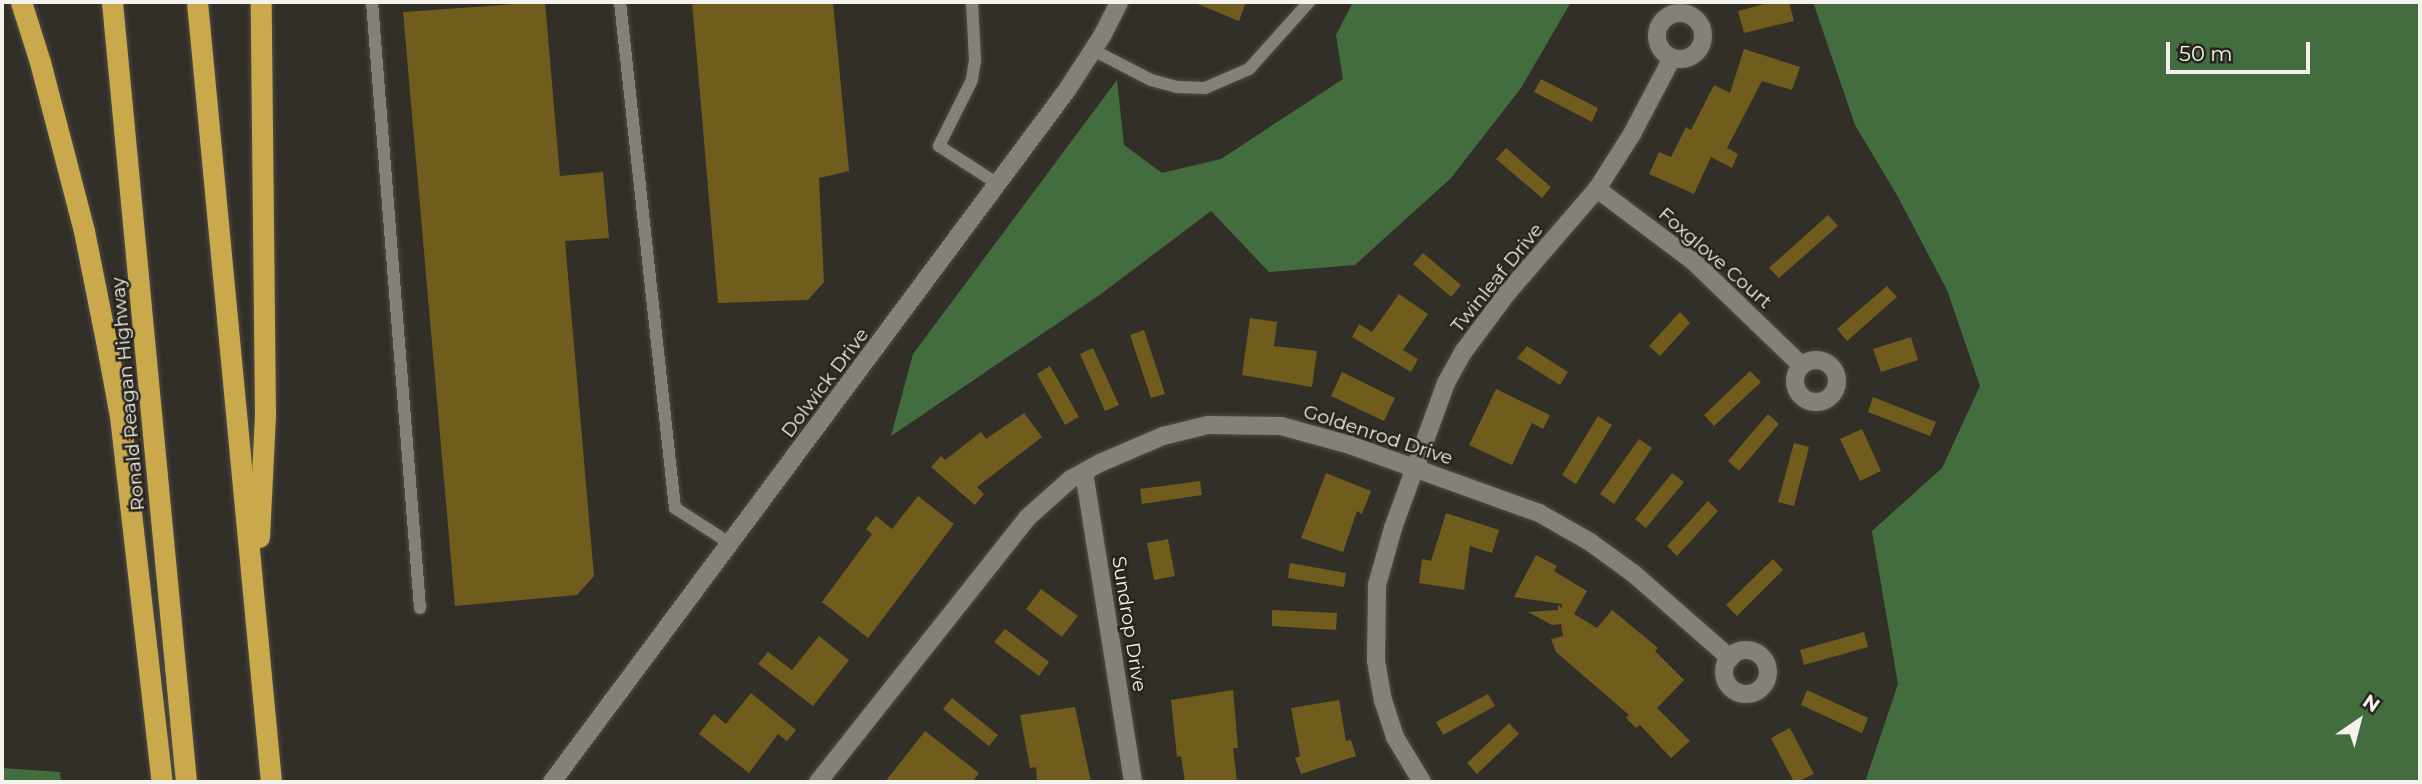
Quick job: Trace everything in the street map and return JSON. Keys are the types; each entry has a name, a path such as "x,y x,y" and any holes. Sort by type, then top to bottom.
{"highway":[{"path":"21,2 40,62 84,231 120,416 162,782"},
{"name":"Ronald Reagan Highway","path":"112,2 186,782"},
{"path":"197,2 271,782"},
{"path":"256,620 265,415 261,2"}],"street":[{"name":"Dolwick Drive","path":"552,782 998,184 1093,50 1119,2"},
{"name":"Twinleaf Drive","path":"1422,782 1395,737 1382,701 1374,635 1377,585 1413,468 1446,383 1464,351 1508,292 1598,189 1632,134 1672,58"},
{"name":"Foxglove Court","path":"1598,189 1692,260 1801,365"},
{"name":"Goldenrod Drive","path":"818,782 1027,518 1071,478 1128,449 1163,436 1208,425 1247,423 1281,426 1350,445 1539,513 1590,542 1634,574 1730,658"},
{"name":"Sundrop Drive","path":"1084,472 1133,782"}],"lane":[{"path":"372,2 420,608"},
{"path":"620,2 675,508 730,544"},
{"path":"972,2 975,60 972,80 939,146 998,184"},
{"path":"1093,50 1150,80 1177,88 1205,88 1249,69 1309,2"}],"green space":[{"path":"1353,2 1571,2 1521,88 1451,178 1355,265 1269,272 1211,211 1101,294 891,436 913,354 1117,80 1124,145 1162,173 1221,159 1343,79 1336,35"},
{"path":"1813,2 2420,2 2420,782 1865,782 1898,684 1872,531 1942,468 1980,386 1947,290 1898,197 1855,125"},
{"path":"2,768 60,772 61,782 2,782"}],"building":[{"path":"545,2 560,176 603,172 609,238 565,241 594,576 577,595 455,606 403,12"},
{"path":"692,2 833,2 849,171 819,178 824,282 808,300 718,303"},
{"path":"1193,2 1246,2 1239,21"},
{"path":"1772,2 1789,2 1794,21 1744,33 1738,11"},
{"path":"1744,49 1800,67 1792,90 1762,81 1727,148 1738,154 1732,168 1711,157 1694,194 1649,174 1659,152 1671,157 1686,127 1691,130 1714,85 1730,93"},
{"path":"1541,79 1598,108 1592,122 1534,92"},
{"path":"1506,148 1551,187 1542,198 1496,159"},
{"path":"1828,215 1838,226 1779,278 1769,268"},
{"path":"1423,253 1461,285 1451,297 1413,264"},
{"path":"1887,286 1897,297 1847,341 1837,329"},
{"path":"1399,294 1428,314 1403,350 1418,359 1411,372 1352,337 1359,324 1372,332"},
{"path":"1680,312 1690,323 1660,356 1649,346"},
{"path":"1250,318 1277,322 1274,346 1317,351 1312,387 1242,375"},
{"path":"1144,330 1165,394 1151,398 1130,335"},
{"path":"1911,337 1918,360 1881,372 1873,349"},
{"path":"1527,346 1568,372 1560,385 1517,358"},
{"path":"1093,348 1119,405 1105,411 1080,354"},
{"path":"1050,366 1079,417 1065,425 1037,374"},
{"path":"1750,371 1761,382 1714,426 1704,415"},
{"path":"1342,372 1395,398 1384,421 1331,396"},
{"path":"1496,389 1550,415 1543,429 1532,423 1512,465 1469,445"},
{"path":"1873,397 1936,422 1930,436 1868,412"},
{"path":"1024,413 1042,437 977,487 984,494 975,505 931,467 941,456 945,460 981,432 986,439"},
{"path":"1768,414 1779,424 1739,471 1728,461"},
{"path":"1598,416 1612,425 1576,484 1562,475"},
{"path":"1862,429 1881,471 1860,481 1840,439"},
{"path":"1639,439 1652,448 1614,504 1600,494"},
{"path":"1794,443 1809,447 1794,506 1778,502"},
{"path":"1326,473 1371,491 1362,514 1357,511 1343,552 1301,538"},
{"path":"1672,473 1684,482 1646,528 1635,519"},
{"path":"1200,481 1202,495 1142,504 1140,489"},
{"path":"918,496 954,524 868,638 822,602 872,534 866,529 876,516 892,529"},
{"path":"1708,501 1718,511 1677,556 1667,546"},
{"path":"1446,513 1499,530 1492,553 1470,546 1464,590 1419,583 1422,559 1431,561"},
{"path":"1168,539 1175,576 1154,580 1147,543"},
{"path":"1536,555 1557,566 1554,571 1587,591 1574,614 1597,628 1612,610 1658,648 1655,651 1684,680 1657,708 1690,741 1671,758 1640,725 1636,728 1626,718 1629,715 1556,652 1551,639 1563,636 1561,624 1552,625 1528,612 1558,610 1558,605 1562,608 1562,604 1514,597"},
{"path":"1773,559 1783,570 1737,616 1726,605"},
{"path":"1290,563 1346,573 1344,587 1288,578"},
{"path":"1041,589 1078,616 1062,637 1026,609"},
{"path":"1272,610 1337,613 1336,630 1272,626"},
{"path":"1005,629 1049,662 1039,676 994,642"},
{"path":"1864,632 1868,647 1804,665 1800,650"},
{"path":"819,636 849,660 813,706 758,664 768,652 792,670"},
{"path":"1233,690 1238,748 1233,748 1237,782 1185,782 1181,756 1177,757 1171,700"},
{"path":"1807,690 1868,718 1862,733 1801,705"},
{"path":"751,693 796,730 787,741 778,734 749,773 699,734 714,714 726,724"},
{"path":"1488,694 1495,706 1443,735 1436,722"},
{"path":"952,698 998,735 989,746 943,709"},
{"path":"1339,700 1346,741 1351,740 1356,756 1301,774 1295,758 1300,756 1291,708"},
{"path":"1075,707 1091,782 1037,782 1036,767 1030,768 1020,715"},
{"path":"1509,723 1519,734 1477,774 1467,763"},
{"path":"1790,728 1814,774 1797,782 1794,782 1771,738"},
{"path":"925,731 979,773 972,782 885,782"}]}
